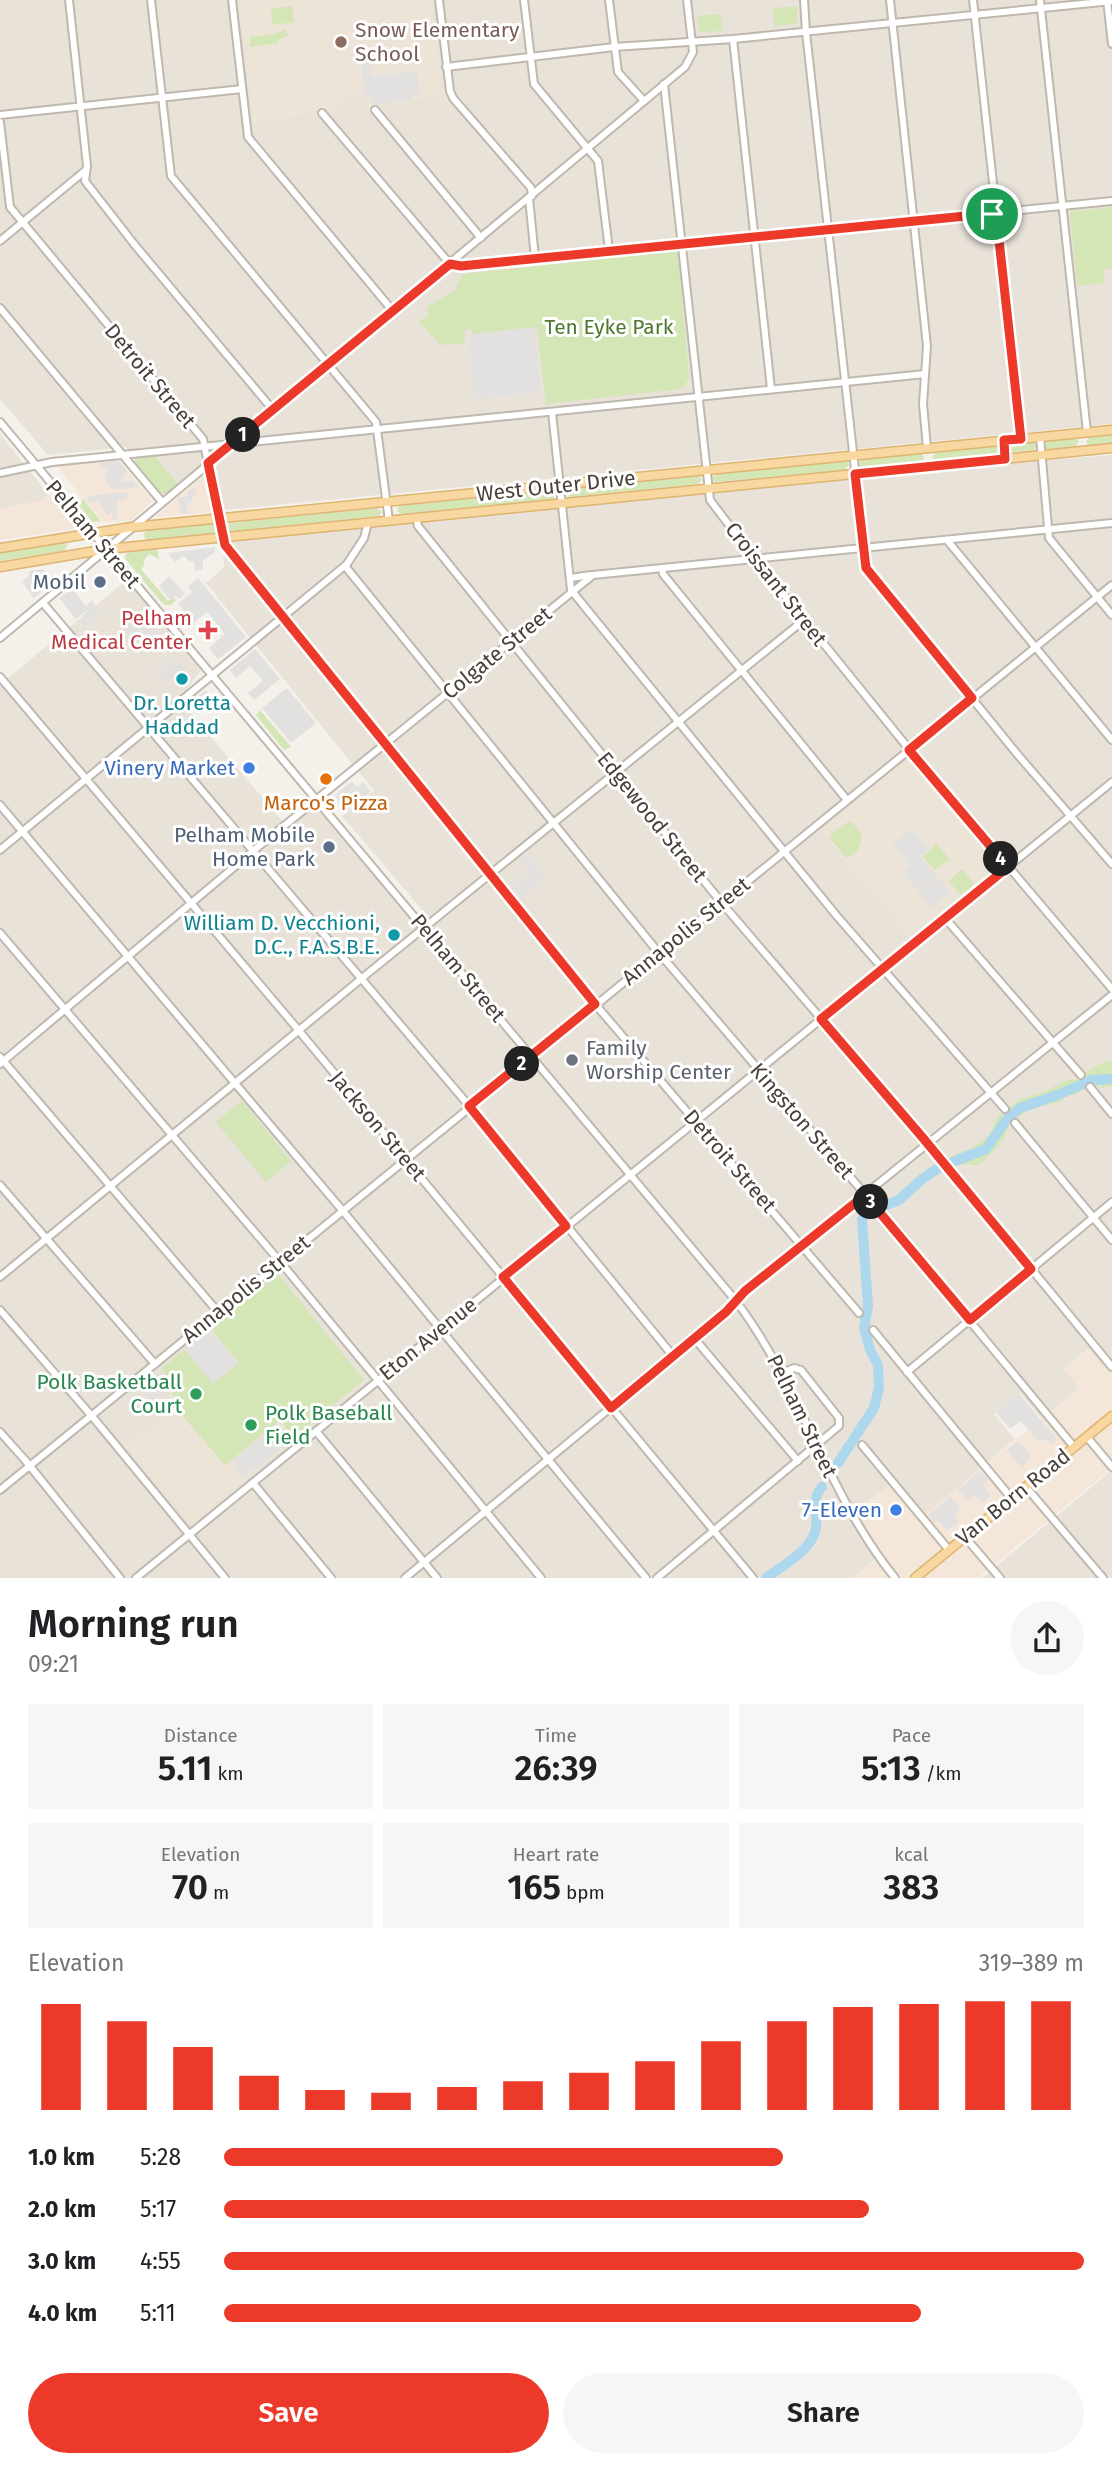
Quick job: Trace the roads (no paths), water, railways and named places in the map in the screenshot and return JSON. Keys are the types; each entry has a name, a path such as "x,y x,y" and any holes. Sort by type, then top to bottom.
{"main road":[{"name":"West Outer Drive","path":"0,548 132,527 1112,430"},
{"path":"1004,440 1005,459"},
{"path":"928,448 929,467"},
{"name":"West Outer Drive","path":"0,567 143,546 1112,448"},
{"path":"142,528 140,531 143,546"},
{"path":"66,538 69,543 68,556"},
{"name":"Van Born Road","path":"915,1578 1112,1416"}],"street":[{"path":"69,0 85,181 273,410"},
{"path":"151,0 171,176 376,422 389,521"},
{"path":"232,0 248,137 392,310"},
{"path":"439,0 450,91 453,99 531,188 535,258"},
{"path":"524,0 534,84 588,147 599,165 609,250"},
{"path":"609,0 618,72 644,101"},
{"path":"0,638 689,62 693,52 687,0"},
{"path":"804,0 866,568 1112,864"},
{"path":"890,0 927,345 923,404 928,448"},
{"path":"973,0 1021,439"},
{"path":"1040,0 1087,432"},
{"path":"446,67 614,47 733,39 1109,1 1112,44"},
{"path":"733,39 771,389"},
{"name":"Croissant Street","path":"664,84 710,500 909,750 1112,989"},
{"path":"0,116 242,89"},
{"path":"375,110 481,238"},
{"path":"322,113 450,264 461,266 1112,201"},
{"name":"Detroit Street","path":"0,122 9,202 22,222 202,438 225,545 595,1004 859,1313"},
{"path":"0,241 86,170"},
{"path":"0,308 162,502"},
{"path":"0,473 36,465 233,443 925,374"},
{"path":"552,412 573,592 783,851 1005,1109"},
{"name":"Pelham Street","path":"0,422 736,1301 763,1339 782,1373 851,1515 895,1578"},
{"path":"1040,437 1049,538 1112,615"},
{"name":"Edgewood Street","path":"416,518 418,526 721,902 941,1159 1112,1367"},
{"path":"0,850 345,566 364,538 368,523"},
{"path":"570,578 1112,523"},
{"path":"947,540 1112,740"},
{"name":"Kingston Street","path":"345,566 659,953 872,1203 1074,1447"},
{"path":"662,569 663,574 847,800"},
{"name":"Colgate Street","path":"1,1061 316,799 593,575"},
{"name":"Annapolis Street","path":"0,1490 1112,585"},
{"path":"43,603 469,1106 673,1356"},
{"path":"0,1277 678,720 804,620"},
{"name":"Jackson Street","path":"0,677 405,1158 752,1578"},
{"name":"Eton Avenue","path":"136,1578 1112,782"},
{"path":"0,805 342,1210 646,1578"},
{"path":"945,918 1080,1075"},
{"path":"0,933 280,1262 541,1578"},
{"path":"405,1578 673,1356 745,1291 1112,995"},
{"path":"1,1061 218,1312"},
{"path":"1090,1087 1112,1114"},
{"path":"1015,1123 1112,1240"},
{"path":"0,1185 155,1364"},
{"path":"906,1372 1112,1202"},
{"path":"0,1310 225,1578"},
{"path":"873,1330 1012,1499"},
{"path":"694,1338 798,1461"},
{"path":"657,1578 837,1429 839,1418 801,1370 794,1368 782,1373"},
{"path":"316,1431 437,1578"},
{"path":"0,1433 120,1578"},
{"path":"1087,1437 1112,1467"},
{"path":"862,1445 949,1550"},
{"path":"253,1483 331,1578"},
{"path":"1026,1487 1103,1578"},
{"path":"965,1537 1000,1578"}],"waterway":[{"path":"838,1463 874,1408 879,1388 878,1365 870,1350 864,1328 868,1306 862,1220 865,1214 899,1200 940,1167 986,1149 1007,1119 1020,1108 1092,1080 1112,1079"},
{"path":"766,1578 795,1557 813,1537 816,1529 817,1496 822,1487"}],"place":[{"name":"Snow Elementary School","path":"341,42"},
{"name":"Mobil","path":"100,582"},
{"name":"Pelham Medical Center","path":"208,630"},
{"name":"Dr. Loretta Haddad","path":"182,679"},
{"name":"Vinery Market","path":"249,768"},
{"name":"Marco's Pizza","path":"326,779"},
{"name":"Pelham Mobile Home Park","path":"329,847"},
{"name":"William D. Vecchioni, D.C., F.A.S.B.E.","path":"394,935"},
{"name":"Family Worship Center","path":"572,1060"},
{"name":"Polk Basketball Court","path":"196,1394"},
{"name":"Polk Baseball Field","path":"251,1425"},
{"name":"7-Eleven","path":"896,1510"}],"park label":[{"name":"Ten Eyke Park","path":"609,327"}]}
